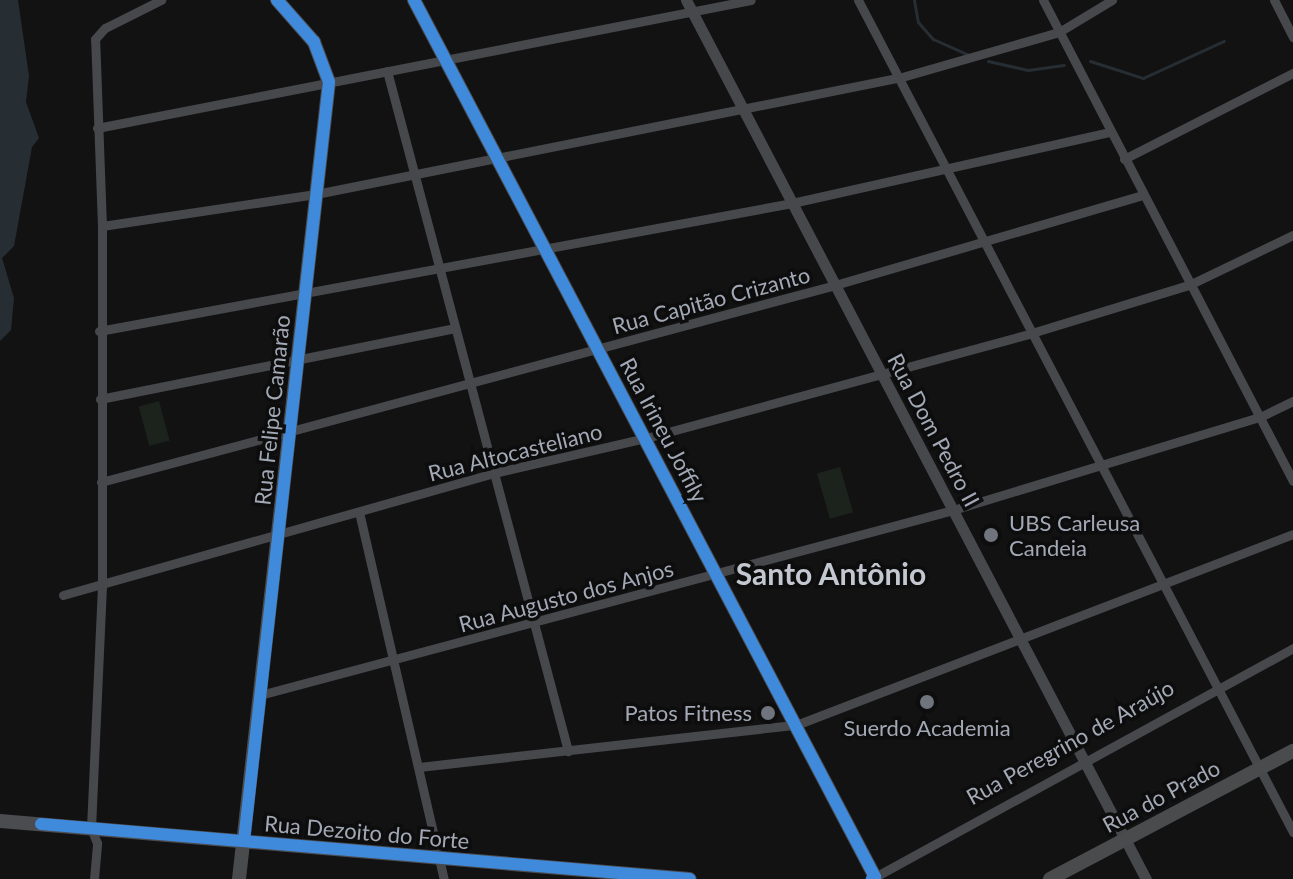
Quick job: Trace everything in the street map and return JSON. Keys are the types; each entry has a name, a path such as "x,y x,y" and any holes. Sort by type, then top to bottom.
{"main road":[{"name":"Rua Felipe Camarão","path":"239,879 329,82 314,42 277,0"},
{"name":"Rua Irineu Joffily","path":"414,0 548,248 874,878"},
{"name":"Rua do Prado","path":"1050,879 1293,751"},
{"name":"Rua Dezoito do Forte","path":"0,821 439,858 547,873 690,879"}],"street":[{"path":"94,879 97,843 91,828 102,584 99,331 102,226 95,39 105,28 161,0"},
{"name":"Rua Dom Pedro II","path":"686,0 1146,879"},
{"path":"97,128 751,0"},
{"path":"858,0 902,77 1293,832"},
{"path":"1043,0 1293,481"},
{"path":"102,226 316,194 902,77 1059,32 1112,0"},
{"path":"1274,0 1293,37"},
{"path":"387,71 440,268 467,384 536,623 568,751"},
{"path":"1124,159 1293,73"},
{"path":"99,331 792,203 1110,132"},
{"name":"Rua Capitão Crizanto","path":"101,482 835,285 1143,195"},
{"name":"Rua Altocasteliano","path":"63,595 278,537 494,473 646,438 1035,332 1189,285 1293,235"},
{"path":"100,399 454,328"},
{"name":"Rua Augusto dos Anjos","path":"260,695 718,576 953,510 1260,417 1293,401"},
{"path":"359,512 444,879"},
{"path":"419,767 796,725 1293,534"},
{"name":"Rua Peregrino de Araújo","path":"874,878 1218,685 1293,648"}],"shaded area":[{"path":"0,0 18,0 29,76 26,102 39,138 32,147 14,246 2,258 14,298 11,330 0,341"},
{"path":"159,401 170,441 149,446 139,406"},
{"path":"840,467 853,512 830,519 817,474"}],"waterway":[{"path":"914,0 918,22 933,39 969,55"},
{"path":"1090,61 1143,78 1224,41"},
{"path":"988,61 1028,70 1064,65"}],"cycle path":[{"path":"244,841 329,82 314,42 277,0"},
{"path":"414,0 875,877 872,879"},
{"path":"41,824 690,879"}],"place":[{"name":"UBS Carleusa Candeia","path":"991,535"},
{"name":"Suerdo Academia","path":"927,702"},
{"name":"Patos Fitness","path":"768,713"}],"district":[{"name":"Santo Antônio","path":"831,573"}]}
